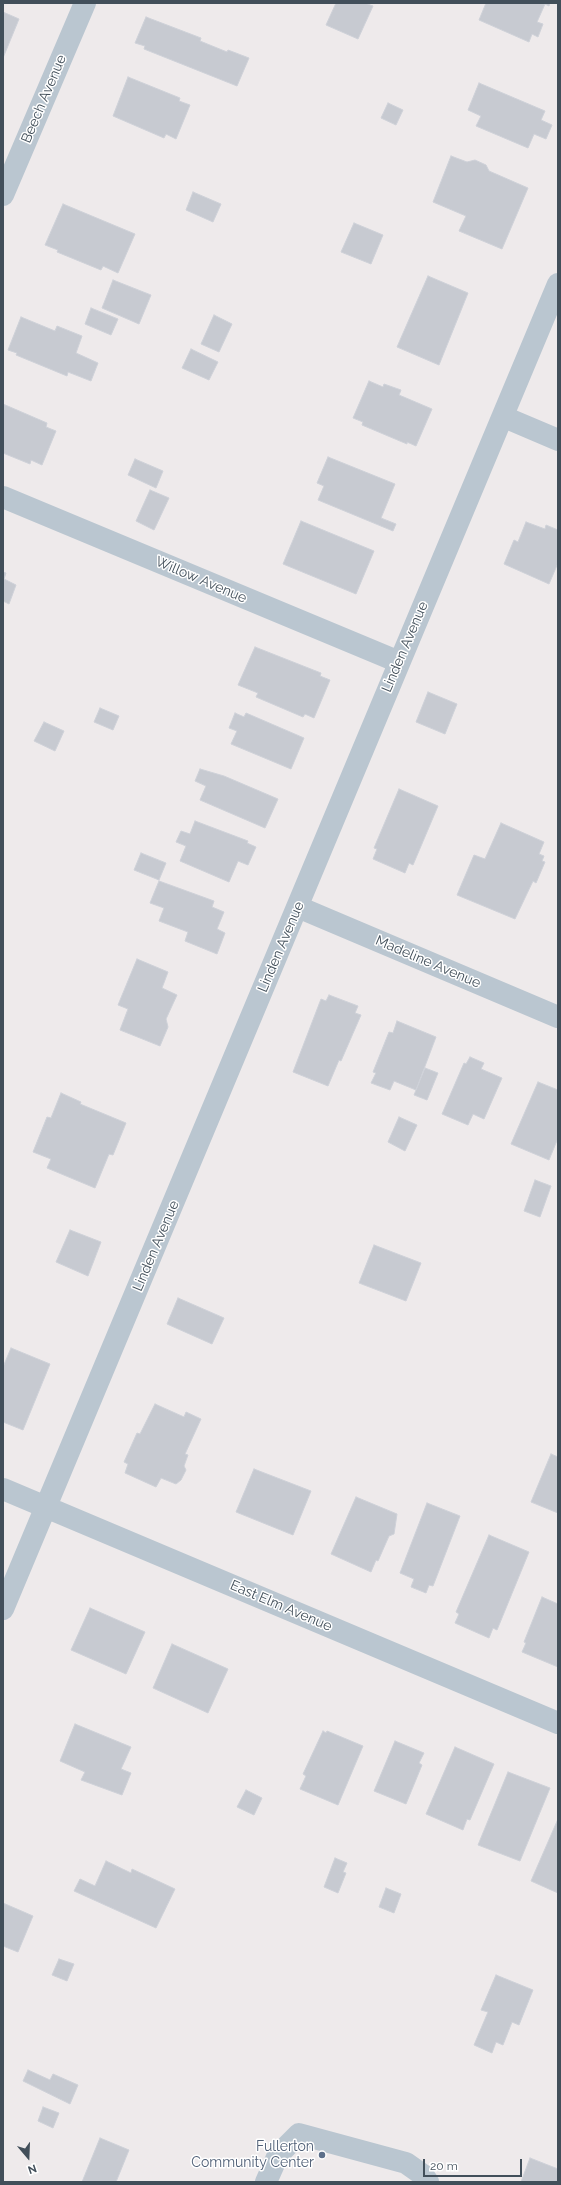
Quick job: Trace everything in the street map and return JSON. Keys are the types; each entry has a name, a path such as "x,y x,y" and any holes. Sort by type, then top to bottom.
{"street":[{"name":"Beech Avenue","path":"3,195 85,3"},
{"name":"Linden Avenue","path":"3,1609 298,907 399,662 504,417 558,284"},
{"path":"504,417 558,440"},
{"name":"Willow Avenue","path":"3,498 399,662"},
{"name":"Madeline Avenue","path":"298,907 558,1017"},
{"name":"East Elm Avenue","path":"3,1489 558,1723"},
{"path":"266,2182 278,2155 299,2134 406,2163 423,2175 428,2182"}],"building":[{"path":"336,3 365,3 373,6 358,39 326,25"},
{"path":"486,3 550,3 549,6 545,4 537,22 543,24 538,37 532,34 529,42 479,20"},
{"path":"3,12 19,19 3,58"},
{"path":"146,17 201,38 200,41 227,52 228,50 249,58 237,86 144,49 145,46 135,43"},
{"path":"128,77 180,98 179,101 190,105 176,139 166,134 164,138 113,116"},
{"path":"479,83 545,111 541,120 552,125 546,139 534,134 528,148 476,126 481,116 468,110"},
{"path":"388,103 403,110 396,125 381,118"},
{"path":"451,156 467,162 475,160 486,165 489,171 528,188 502,249 459,231 466,216 433,202"},
{"path":"193,192 221,204 213,222 186,210"},
{"path":"63,204 135,234 118,273 103,266 101,270 57,252 58,250 45,245"},
{"path":"354,223 383,235 371,264 341,252"},
{"path":"428,276 468,293 439,365 397,347"},
{"path":"113,280 151,295 139,324 102,308"},
{"path":"91,308 118,319 111,335 85,324"},
{"path":"214,315 232,324 219,352 201,344"},
{"path":"21,317 55,331 57,326 82,336 76,353 98,363 91,381 68,372 67,376 16,355 17,353 8,350"},
{"path":"191,349 218,362 209,380 182,368"},
{"path":"369,381 383,387 384,384 401,390 399,395 432,409 416,446 407,442 407,444 362,425 363,422 353,418"},
{"path":"3,404 47,423 46,427 56,431 42,465 31,460 30,464 3,453"},
{"path":"328,457 395,484 381,518 396,524 393,531 318,500 324,486 317,483"},
{"path":"135,459 163,471 156,488 128,475"},
{"path":"150,490 169,498 154,530 136,521"},
{"path":"301,521 374,551 356,594 283,564"},
{"path":"526,522 545,529 546,525 558,530 558,563 549,584 504,564 514,540 518,542"},
{"path":"3,572 6,573 4,579 16,585 9,604 3,601"},
{"path":"255,647 321,673 320,676 330,680 314,718 305,714 303,717 256,697 258,693 238,685"},
{"path":"428,692 457,704 445,734 416,722"},
{"path":"100,708 119,716 113,730 94,722"},
{"path":"235,713 244,717 246,713 304,738 291,769 231,744 237,731 229,728"},
{"path":"44,722 64,731 55,751 34,741"},
{"path":"200,769 224,776 278,799 265,828 200,800 206,786 195,781"},
{"path":"399,789 438,806 413,865 409,863 405,873 373,859 377,849 374,848"},
{"path":"195,821 248,841 247,843 256,847 248,865 238,861 229,882 180,861 186,846 176,842 181,831 190,834"},
{"path":"501,823 544,842 539,854 544,856 542,861 545,862 536,883 533,881 515,919 457,895 474,855 485,859"},
{"path":"141,853 166,863 159,880 134,870"},
{"path":"159,881 214,901 212,907 224,912 217,929 225,933 217,954 185,941 188,932 159,921 164,908 150,903"},
{"path":"137,959 168,972 162,988 177,995 166,1019 168,1027 160,1046 120,1030 128,1009 118,1005"},
{"path":"329,995 358,1006 355,1013 361,1015 341,1061 339,1060 328,1086 293,1072 321,999 326,1001"},
{"path":"397,1021 436,1037 416,1090 394,1081 390,1090 371,1083 376,1073 373,1072 389,1032 393,1033"},
{"path":"470,1057 484,1063 481,1069 502,1078 484,1119 473,1114 468,1125 442,1114 464,1063 466,1064"},
{"path":"425,1068 438,1073 427,1100 414,1095"},
{"path":"538,1082 558,1090 558,1138 549,1160 511,1144"},
{"path":"61,1093 81,1102 80,1104 126,1123 113,1155 109,1154 95,1188 47,1168 51,1159 33,1152 47,1117 51,1118"},
{"path":"399,1117 417,1125 405,1151 388,1142"},
{"path":"535,1180 551,1186 540,1217 524,1211"},
{"path":"70,1230 101,1242 88,1276 56,1262"},
{"path":"374,1245 421,1263 406,1301 359,1283"},
{"path":"178,1298 224,1318 212,1344 167,1324"},
{"path":"11,1348 50,1364 23,1430 3,1422 3,1367"},
{"path":"155,1404 184,1417 186,1412 201,1419 185,1454 188,1455 184,1466 186,1470 181,1480 176,1484 161,1478 156,1487 125,1473 128,1464 124,1462 137,1433 140,1434"},
{"path":"551,1454 558,1457 558,1513 531,1502"},
{"path":"254,1469 311,1491 293,1535 236,1512"},
{"path":"356,1497 397,1514 394,1534 389,1536 378,1561 376,1560 371,1572 331,1554"},
{"path":"427,1503 460,1516 433,1586 429,1585 426,1593 411,1587 414,1579 400,1573"},
{"path":"489,1535 529,1552 497,1630 493,1628 489,1638 455,1623 459,1614 456,1612"},
{"path":"542,1597 558,1604 558,1667 522,1652 526,1643 524,1642"},
{"path":"90,1608 145,1632 126,1674 71,1650"},
{"path":"172,1644 228,1669 208,1713 153,1688"},
{"path":"75,1724 131,1747 121,1769 131,1773 122,1795 81,1780 85,1772 60,1761"},
{"path":"323,1731 326,1733 327,1731 363,1746 338,1805 300,1789 306,1776 303,1774"},
{"path":"395,1741 424,1753 419,1763 422,1765 406,1804 374,1791"},
{"path":"455,1747 494,1764 470,1820 467,1819 463,1830 426,1814"},
{"path":"508,1772 550,1788 520,1861 478,1845"},
{"path":"246,1790 262,1798 254,1815 237,1807"},
{"path":"558,1819 558,1893 531,1881"},
{"path":"335,1858 347,1863 343,1872 346,1873 338,1893 324,1887"},
{"path":"106,1861 131,1873 132,1869 175,1889 156,1928 74,1891 80,1879 95,1886"},
{"path":"386,1888 401,1894 394,1913 379,1907"},
{"path":"3,1903 33,1916 18,1952 3,1946"},
{"path":"59,1959 74,1964 67,1981 52,1975"},
{"path":"496,1975 533,1990 519,2025 512,2022 503,2045 496,2042 492,2053 474,2045 488,2012 481,2010"},
{"path":"28,2070 50,2080 53,2074 78,2085 70,2104 23,2081"},
{"path":"43,2107 59,2113 53,2128 38,2121"},
{"path":"100,2138 129,2150 116,2182 82,2182"},
{"path":"530,2158 558,2169 558,2182 521,2182"}],"place":[{"name":"Fullerton Community Center","path":"322,2155"}]}
